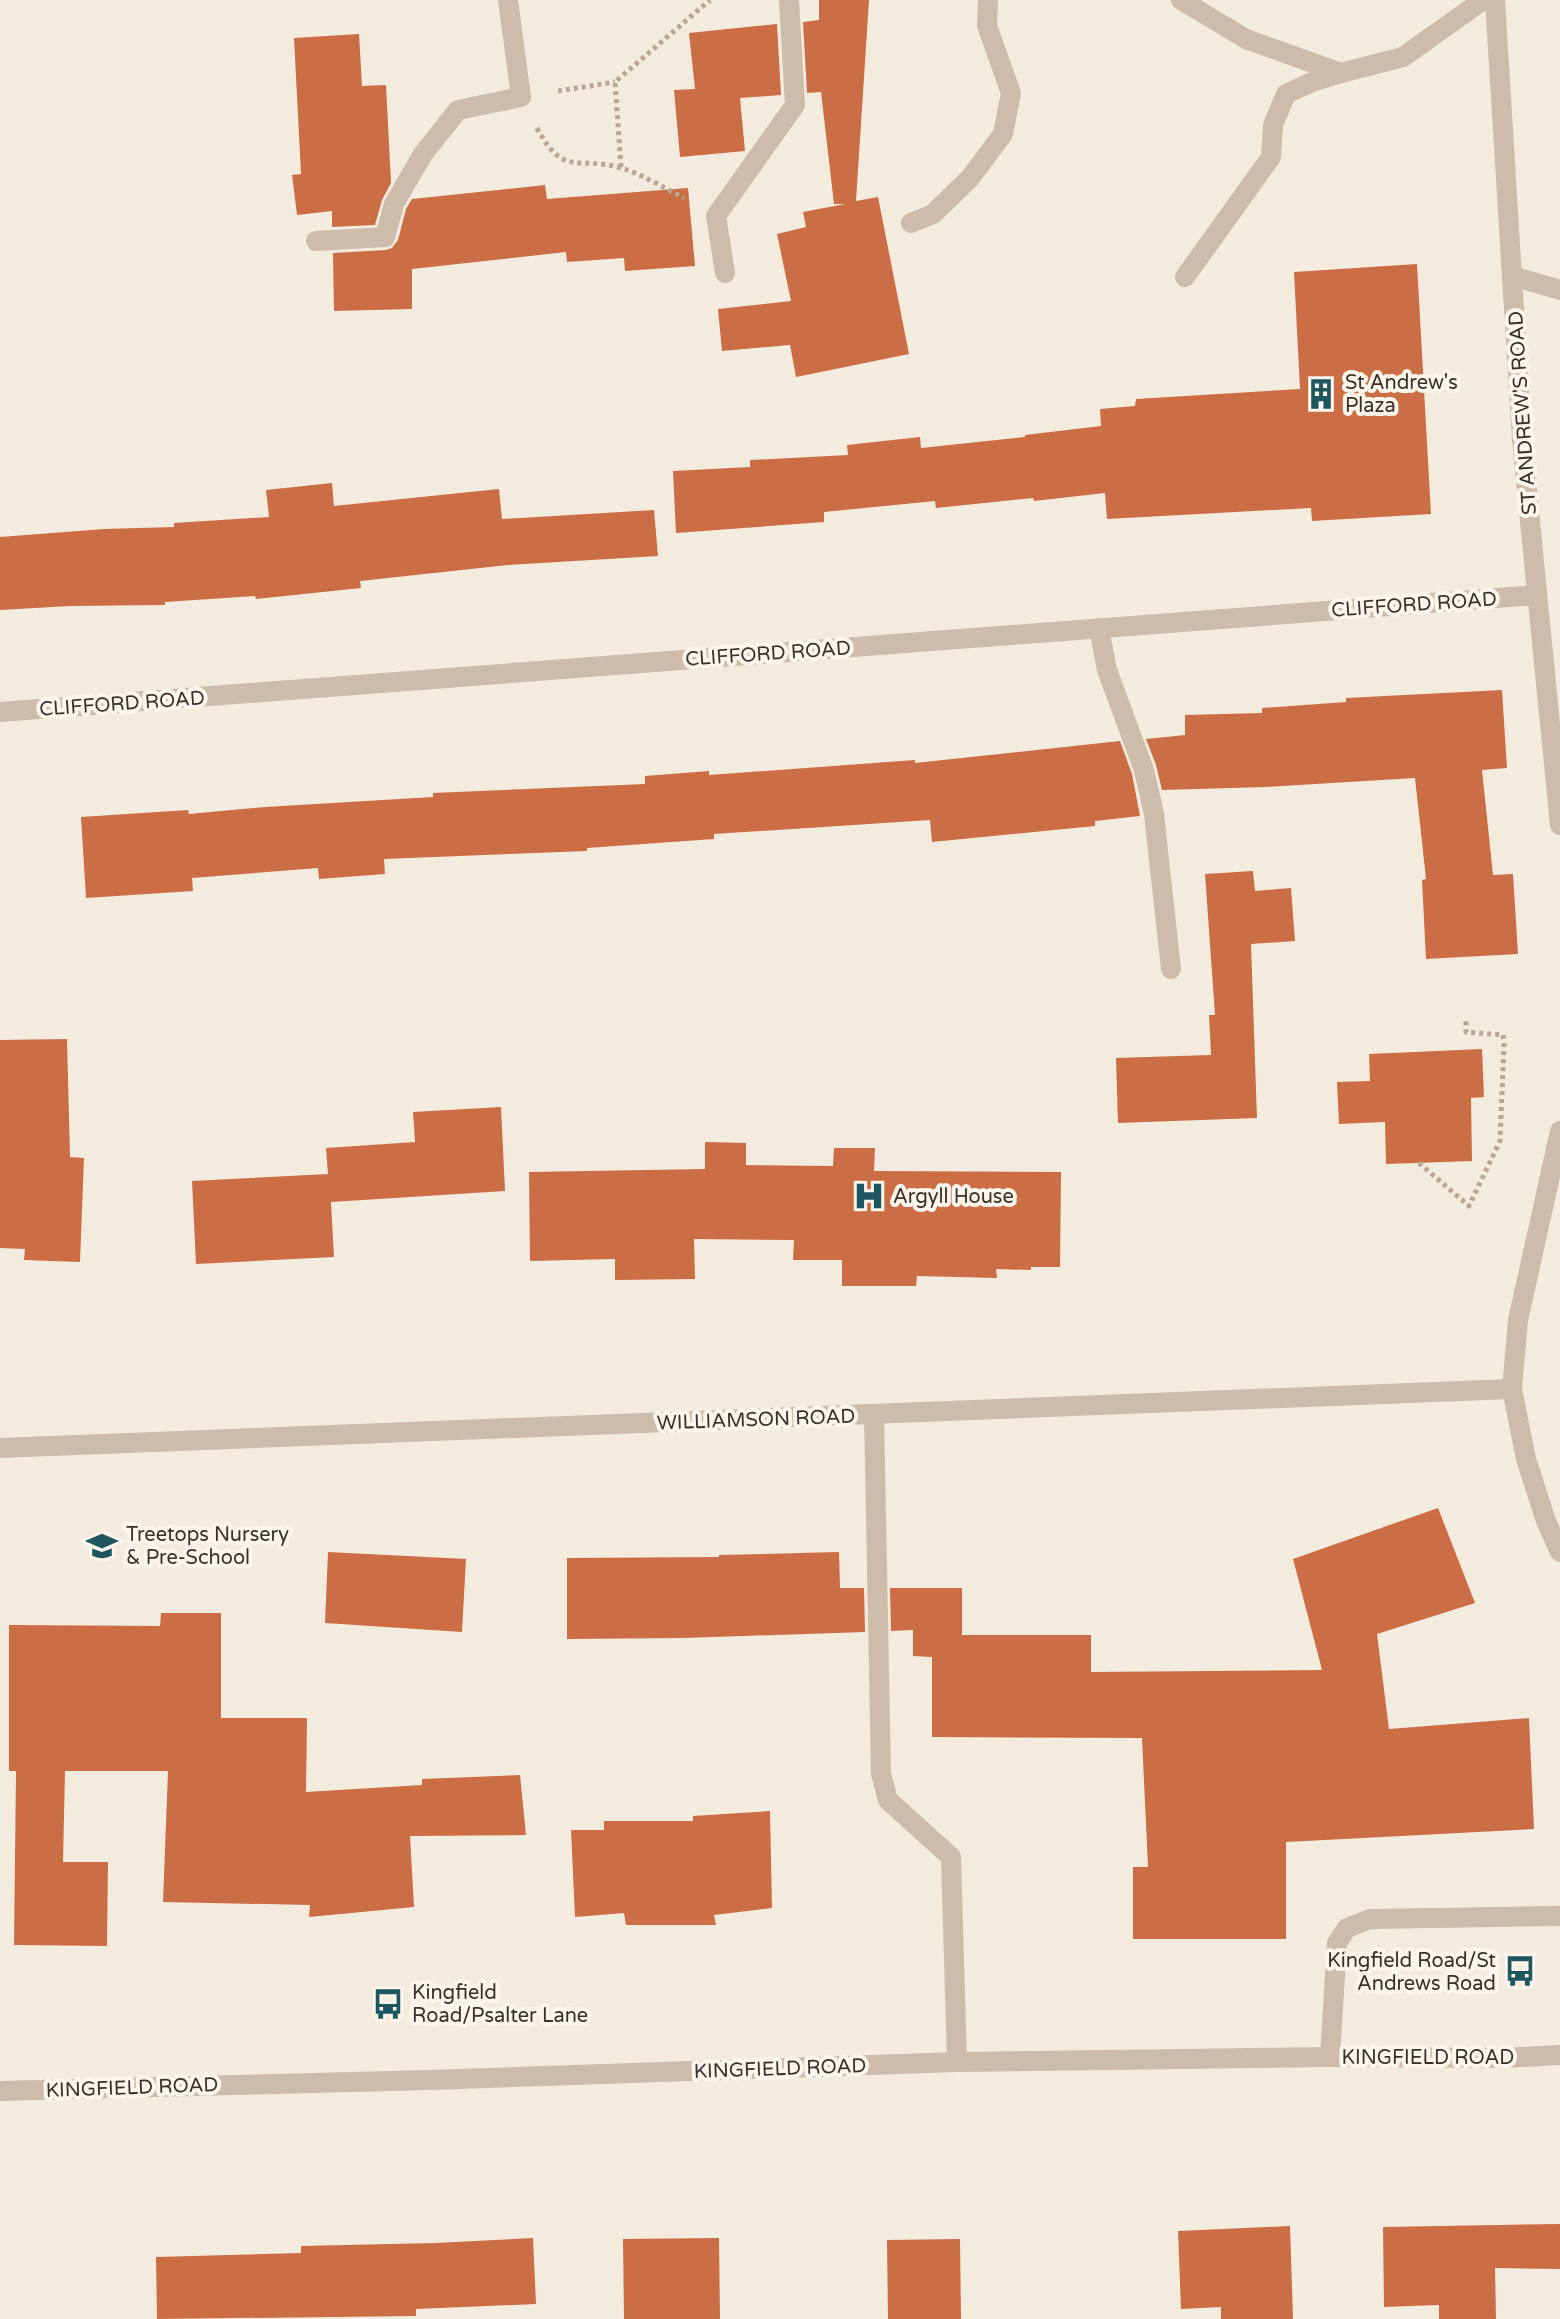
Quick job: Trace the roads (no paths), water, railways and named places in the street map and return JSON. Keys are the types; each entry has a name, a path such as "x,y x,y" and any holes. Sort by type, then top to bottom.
{"street":[{"path":"316,241 385,237 394,204 423,154 458,110 521,97 508,0"},
{"path":"725,273 716,216 795,105 789,0"},
{"path":"911,223 933,214 970,178 1003,134 1011,93 987,26 988,0"},
{"path":"1181,0 1246,39 1341,73"},
{"path":"1185,277 1271,157 1273,125 1286,94 1312,82 1403,57 1483,0"},
{"name":"ST ANDREW'S ROAD","path":"1495,0 1522,440 1560,825"},
{"path":"1512,276 1560,290"},
{"name":"CLIFFORD ROAD","path":"0,712 1537,595"},
{"path":"1099,628 1107,670 1144,770 1154,814 1171,969"},
{"path":"1560,1131 1518,1320 1512,1389 1526,1459 1546,1521 1560,1552"},
{"name":"WILLIAMSON ROAD","path":"0,1448 1512,1389"},
{"path":"874,1414 881,1774 888,1800 951,1857 957,2062"},
{"path":"1330,2057 1334,1963 1337,1943 1347,1928 1370,1919 1560,1916"},
{"name":"KINGFIELD ROAD","path":"0,2091 957,2062 1560,2055"}],"place":[{"name":"St Andrew's Plaza","path":"1321,394"},
{"name":"Argyll House","path":"869,1196"},
{"name":"Treetops Nursery & Pre-School","path":"102,1546"},
{"name":"Kingfield Road/St Andrews Road","path":"1520,1971"},
{"name":"Kingfield Road/Psalter Lane","path":"388,2004"}]}
